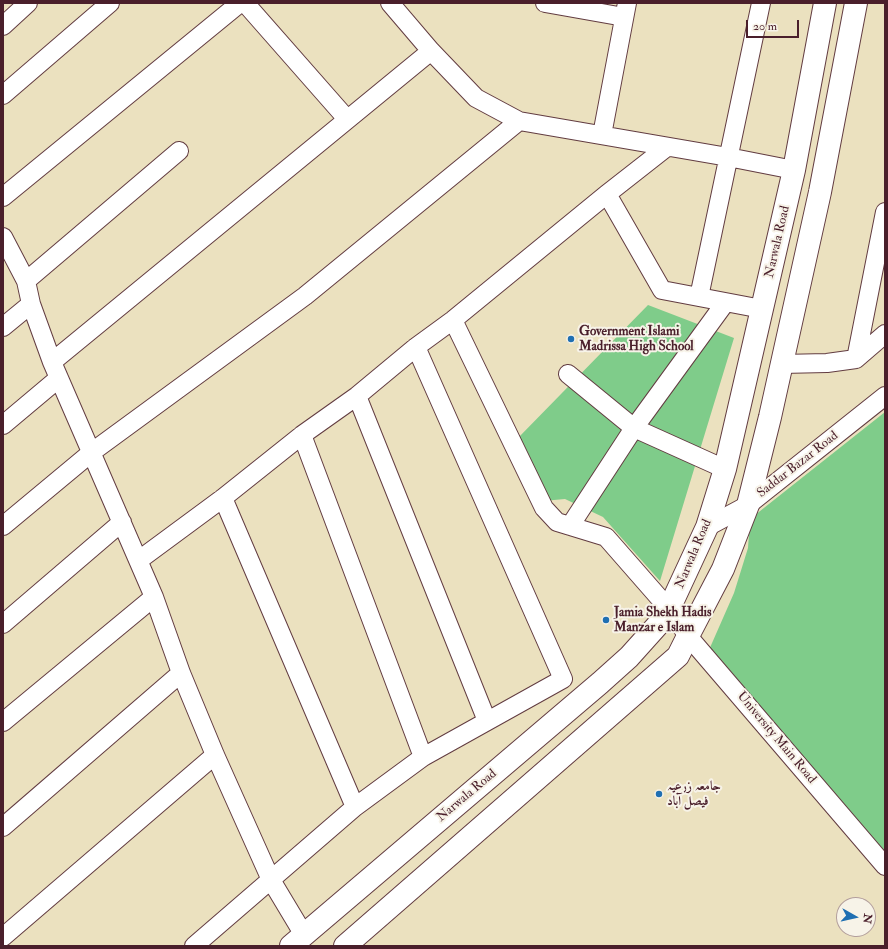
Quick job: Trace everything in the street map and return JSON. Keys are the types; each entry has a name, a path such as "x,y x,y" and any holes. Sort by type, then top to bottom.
{"main road":[{"name":"Narwala Road","path":"298,940 600,683 629,657 656,628 669,609 707,526 725,469 794,170 825,3"},
{"path":"345,946 678,656 723,570 748,505 820,192 856,3"}],"street":[{"path":"3,26 28,3"},
{"path":"3,95 110,3"},
{"path":"3,197 240,3"},
{"path":"245,3 347,119"},
{"path":"390,3 476,98 519,121 728,157 794,170"},
{"path":"699,297 761,3"},
{"path":"551,4 626,10 602,135"},
{"path":"3,425 56,370 347,119 431,50"},
{"path":"3,526 92,452 305,296 519,121"},
{"path":"139,560 223,498 302,435 357,396 667,147"},
{"path":"26,281 179,151"},
{"path":"607,194 662,290 762,309"},
{"path":"856,359 885,212"},
{"path":"3,237 26,281 31,304 56,370 139,560 181,672 215,755 298,940"},
{"path":"570,526 634,428 725,302"},
{"path":"3,327 31,304"},
{"name":"University Main Road","path":"453,320 544,508 557,522 606,537 669,609 688,636 885,866"},
{"path":"781,364 827,363 856,359 885,334"},
{"path":"194,946 355,807 423,757 563,679 416,348"},
{"path":"568,374 634,428 725,469"},
{"path":"357,396 487,721"},
{"name":"Saddar Bazar Road","path":"707,526 748,505 885,396"},
{"path":"302,435 423,757"},
{"path":"223,498 355,807"},
{"path":"3,624 122,522"},
{"path":"3,722 154,597"},
{"path":"3,826 181,672"},
{"path":"6,928 215,755"}],"green space":[{"path":"648,305 734,338 660,581 603,517 565,499 543,501 518,438"},
{"path":"885,412 885,859 705,659 734,593 748,548 750,519"}],"place":[{"name":"Government Islami Madrissa High School","path":"571,339"},
{"name":"Jamia Shekh Hadis Manzar e Islam","path":"606,620"},
{"name":"جامعہ زرعیہ فیصل آباد","path":"659,794"}]}
